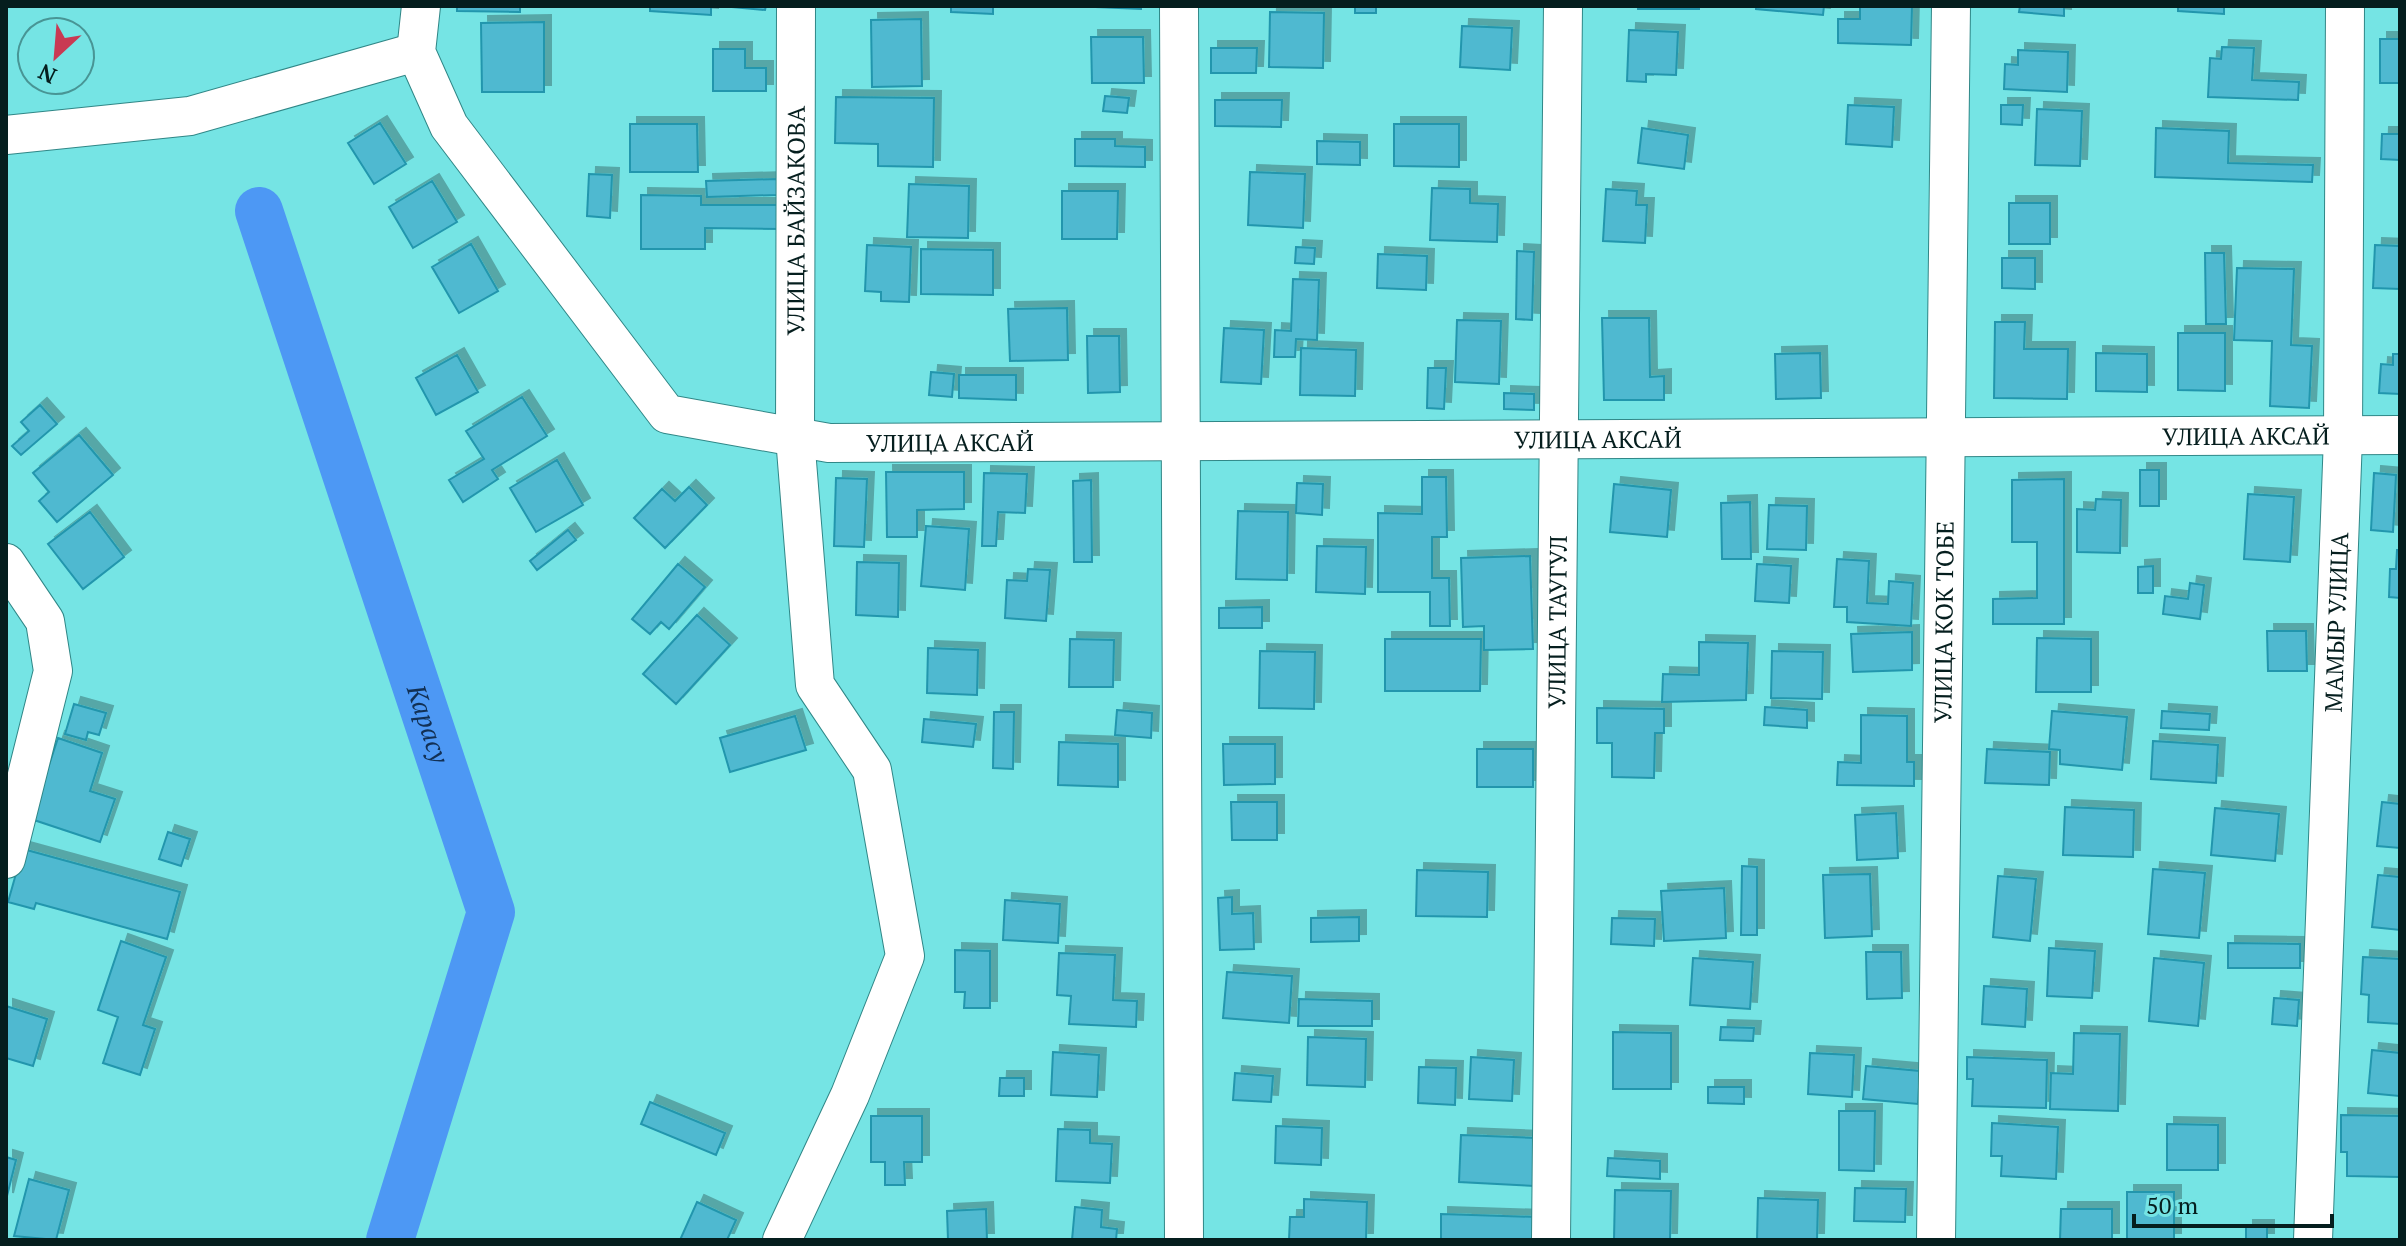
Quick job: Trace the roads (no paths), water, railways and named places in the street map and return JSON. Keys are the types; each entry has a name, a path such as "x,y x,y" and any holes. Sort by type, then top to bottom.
{"street":[{"path":"6,135 190,116 416,52 421,6"},
{"name":"УЛИЦА БАЙЗАКОВА","path":"782,1240 850,1095 905,956 872,770 815,685 795,437 796,6"},
{"path":"1179,6 1184,1240"},
{"name":"УЛИЦА ТАУГУЛ","path":"1551,1240 1562,439 1563,6"},
{"name":"УЛИЦА КОК ТОБЕ","path":"1936,1240 1951,6"},
{"name":"МАМЫР УЛИЦА","path":"2313,1240 2343,437 2345,6"},
{"name":"УЛИЦА АКСАЙ","path":"416,52 449,126 667,414 829,443 2400,435"},
{"path":"6,563 45,621 53,671 6,859"}],"waterway":[{"name":"Карасу","path":"259,211 491,912 390,1240"}]}
